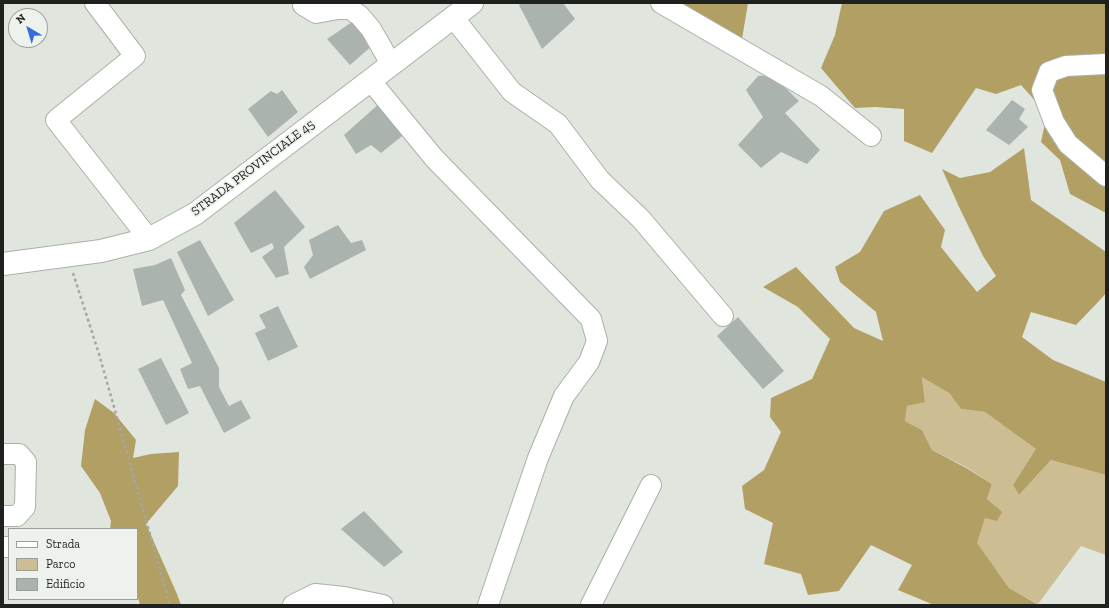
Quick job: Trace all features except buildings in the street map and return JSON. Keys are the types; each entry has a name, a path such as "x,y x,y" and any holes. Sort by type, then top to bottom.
{"main road":[{"name":"STRADA PROVINCIALE 45","path":"3,264 101,251 149,239 195,214 472,3"}],"street":[{"path":"95,3 135,56 56,120 149,239"},
{"path":"661,3 821,96 871,136"},
{"path":"303,5 316,13 350,8 360,16 371,29 391,64"},
{"path":"453,18 512,92 558,124 600,180 641,219 722,316"},
{"path":"1106,64 1066,66 1049,72 1042,90 1054,122 1068,144 1106,176"},
{"path":"370,80 434,158 591,319 597,341 589,362 564,396 538,458 488,605"},
{"path":"3,454 19,454 26,462 25,507 17,516 3,516"},
{"path":"591,605 651,485"},
{"path":"292,605 315,594 344,597 382,605"}],"path":[{"path":"68,256 99,354 170,605"}],"green space":[{"path":"922,376 949,393 961,409 985,412 1037,449 1013,485 1019,495 1051,460 1106,475 1106,555 1081,546 1038,604 1009,588 976,543 985,518 987,499 992,484 968,468 932,450 922,430 905,421 907,406 925,401"}],"shaded area":[{"path":"661,3 748,3 742,39"},
{"path":"842,3 1106,3 1106,213 1070,194 1060,160 1041,142 1047,114 1021,85 996,94 976,88 932,153 904,141 904,109 875,107 855,108 821,68 835,35"},
{"path":"1024,148 1031,200 1106,252 1106,293 1076,325 1031,312 1022,337 1053,360 1106,382 1106,475 1051,460 1019,495 1013,485 1036,449 985,412 961,409 949,393 922,377 925,402 907,406 905,421 922,430 932,450 968,469 992,484 987,499 1002,512 997,521 985,518 977,543 1009,588 1039,605 934,605 898,590 912,565 871,545 839,591 808,595 801,574 764,564 773,523 745,509 742,486 764,470 781,432 770,417 771,398 812,379 830,339 798,307 763,287 796,267 854,328 883,341 876,312 840,282 835,267 860,252 884,211 920,195 945,230 941,247 977,292 996,276 983,256 942,169 960,178 990,172"},
{"path":"95,399 114,413 136,440 133,458 151,454 179,452 178,486 146,524 181,605 140,605 138,598 138,528 110,528 111,521 100,493 81,466 85,430"}]}
